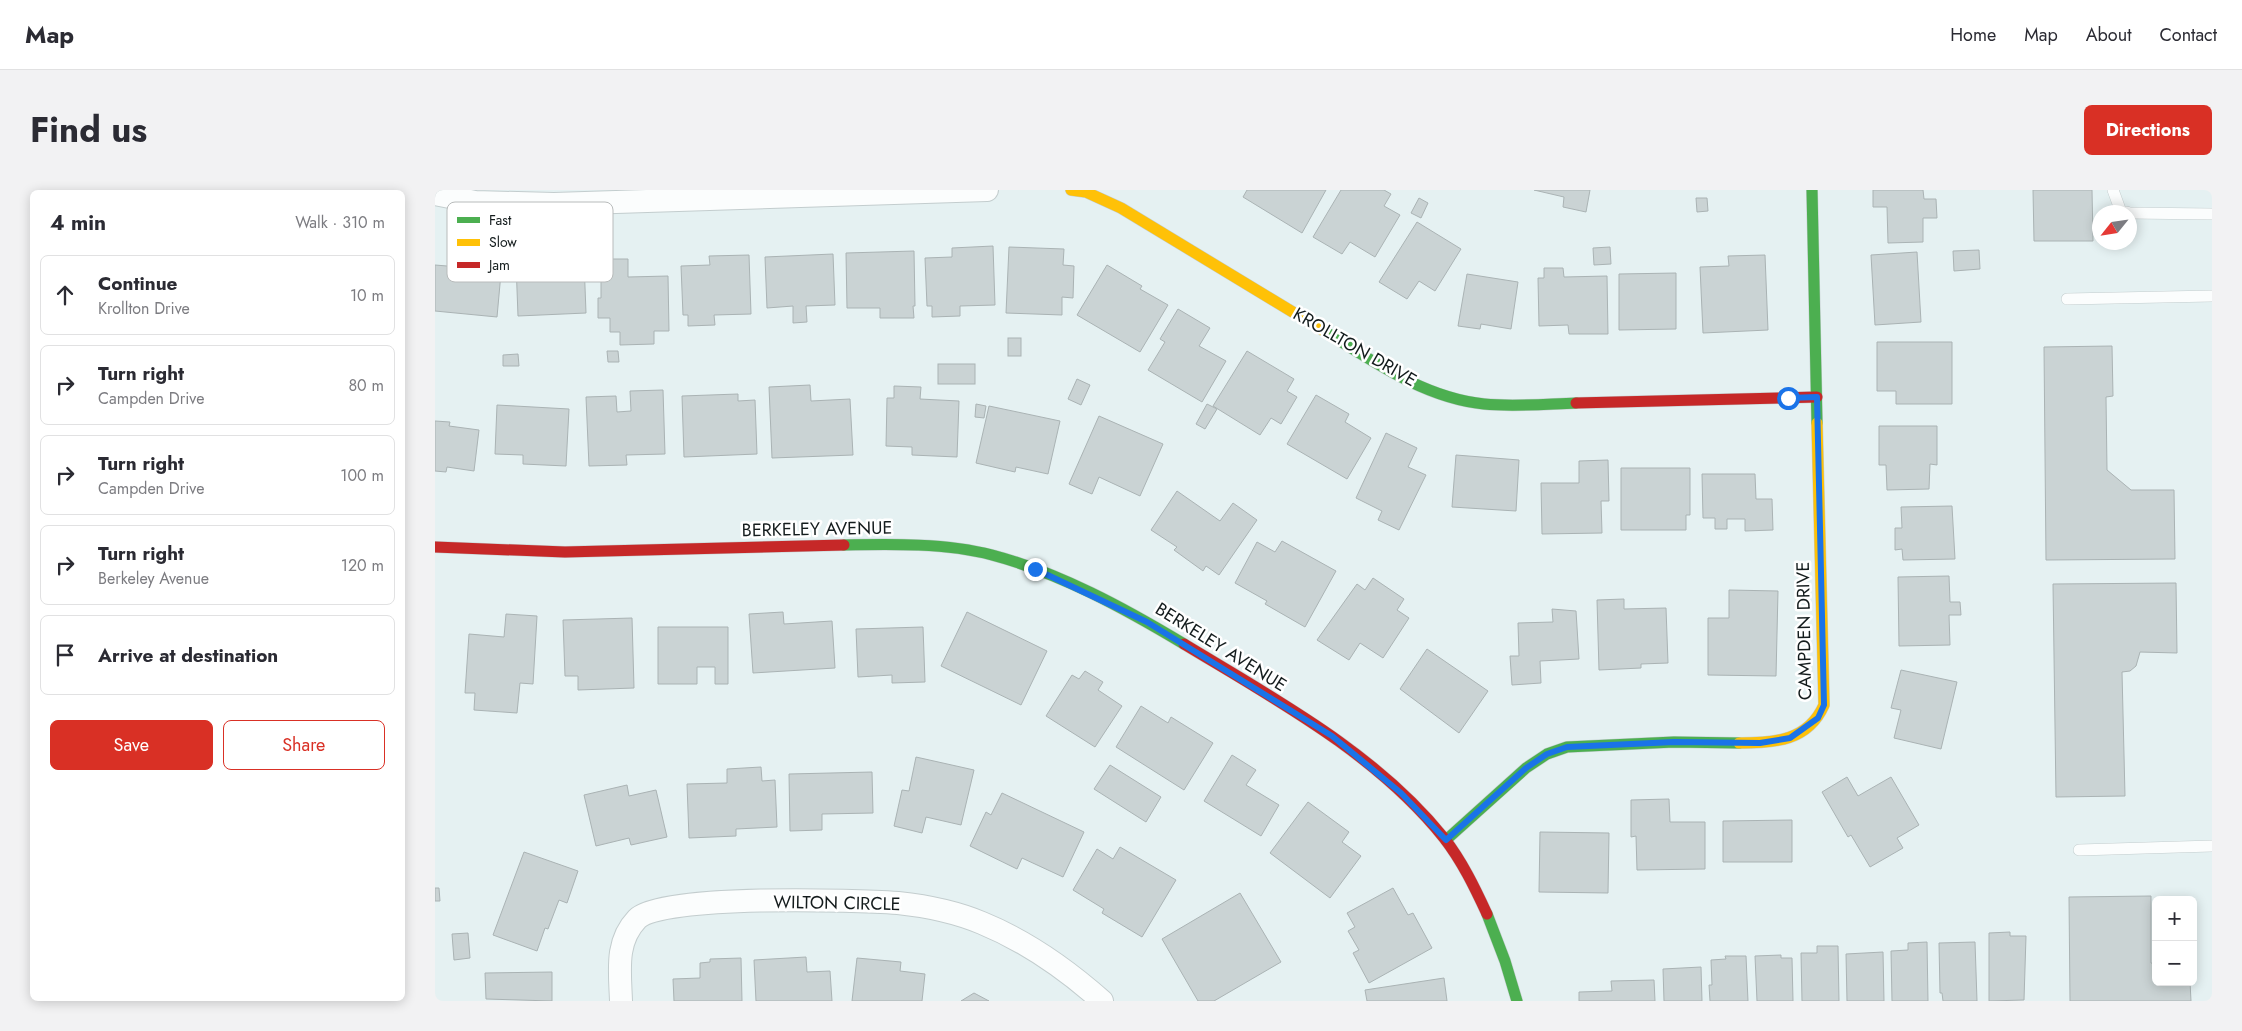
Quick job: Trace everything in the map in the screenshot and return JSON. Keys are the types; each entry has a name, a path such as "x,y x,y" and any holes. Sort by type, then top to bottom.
{"street":[{"path":"613,202 987,190"},
{"name":"KROLLTON DRIVE","path":"1071,190 1086,192 1121,208 1207,258 1379,365 1418,385 1456,399 1485,404 1539,404 1817,397"},
{"name":"CAMPDEN DRIVE","path":"1446,840 1526,768 1547,754 1567,747 1674,742 1760,743 1790,738 1818,718 1824,705 1812,190"},
{"path":"435,194 475,202"},
{"name":"BERKELEY AVENUE","path":"435,547 528,553 884,543 988,554 1043,572 1147,622 1323,730 1367,763 1401,793 1446,840 1491,924 1509,970 1517,1001"},
{"name":"WILTON CIRCLE","path":"621,1001 619,952 626,934 638,917 655,909 684,904 832,900 899,903 942,910 982,923 1071,974 1102,1001"}],"lane":[{"path":"2113,190 2118,205"},
{"path":"2137,213 2212,214"},
{"path":"2067,299 2212,296"},
{"path":"2079,850 2212,846"}],"building":[{"path":"1247,190 1326,190 1302,233 1243,197"},
{"path":"1341,190 1384,190 1391,194 1384,206 1400,215 1375,257 1350,242 1342,254 1313,237"},
{"path":"1534,190 1590,190 1586,212 1563,207 1564,197"},
{"path":"1873,190 1923,190 1924,199 1936,199 1937,218 1923,218 1923,242 1888,243 1887,207 1873,207"},
{"path":"2033,190 2092,190 2092,241 2034,241"},
{"path":"1419,198 1428,203 1421,218 1411,213"},
{"path":"1696,198 1707,198 1708,211 1697,212"},
{"path":"1417,222 1461,249 1435,291 1419,281 1407,299 1379,282"},
{"path":"993,246 995,305 960,306 960,316 932,317 932,306 927,306 925,258 952,257 952,248"},
{"path":"1009,247 1064,249 1063,265 1074,266 1073,298 1062,297 1062,315 1006,313"},
{"path":"1610,247 1611,264 1594,265 1593,248"},
{"path":"1979,250 1980,269 1954,271 1953,251"},
{"path":"914,251 914,318 880,318 880,308 847,308 846,253"},
{"path":"1917,252 1921,322 1875,325 1871,255"},
{"path":"833,254 835,305 806,306 807,322 793,323 793,306 767,308 765,257"},
{"path":"749,255 751,314 714,315 715,325 688,326 688,315 683,315 681,266 710,265 709,256"},
{"path":"1765,255 1768,330 1703,333 1700,267 1729,266 1728,256"},
{"path":"613,259 628,259 628,277 668,276 669,331 654,331 654,344 620,345 620,332 610,332 610,318 598,318 598,298 601,298 601,282 613,282"},
{"path":"435,265 447,266 447,282 500,282 497,317 435,311"},
{"path":"1107,265 1142,286 1140,289 1168,305 1140,352 1077,315"},
{"path":"1544,268 1563,268 1564,277 1607,276 1608,334 1569,334 1568,325 1539,326 1538,278 1544,278"},
{"path":"1676,273 1676,329 1619,330 1619,274"},
{"path":"1467,274 1518,282 1511,329 1481,324 1480,329 1458,326"},
{"path":"517,282 585,282 586,313 518,316"},
{"path":"1178,309 1210,328 1199,346 1226,361 1202,402 1148,370 1165,342 1160,339"},
{"path":"1008,338 1021,338 1021,356 1008,356"},
{"path":"1877,342 1952,342 1952,404 1896,404 1896,391 1877,391"},
{"path":"2112,346 2113,396 2106,397 2107,470 2131,490 2174,490 2175,559 2046,560 2044,347"},
{"path":"607,351 618,351 619,362 608,362"},
{"path":"1247,351 1294,379 1287,391 1297,397 1281,424 1271,418 1260,435 1213,406"},
{"path":"518,354 519,366 503,366 503,355"},
{"path":"938,364 975,364 975,384 938,384"},
{"path":"1077,379 1090,385 1081,405 1068,399"},
{"path":"810,385 811,401 850,399 853,455 772,458 769,387"},
{"path":"894,386 921,387 920,399 959,401 957,457 912,455 912,447 886,446 887,398 894,398"},
{"path":"663,390 665,454 626,455 627,465 589,466 586,397 616,396 617,412 631,411 630,391"},
{"path":"738,394 738,401 755,400 757,454 684,457 682,396"},
{"path":"1316,395 1349,414 1345,422 1371,438 1347,479 1287,444"},
{"path":"976,404 986,406 984,418 975,417"},
{"path":"1207,404 1217,409 1205,429 1196,424"},
{"path":"497,405 569,409 566,466 523,464 523,455 495,454"},
{"path":"989,406 1060,421 1048,474 1016,467 1015,472 976,463"},
{"path":"1099,416 1163,444 1140,496 1099,477 1092,494 1069,484"},
{"path":"435,421 450,422 449,426 479,430 474,471 447,467 446,472 435,471"},
{"path":"1879,426 1937,426 1937,465 1930,464 1929,489 1887,490 1886,465 1879,465"},
{"path":"1386,433 1417,448 1408,467 1426,475 1399,530 1378,520 1382,511 1356,498"},
{"path":"1456,455 1519,460 1516,511 1452,507"},
{"path":"1608,460 1609,501 1601,501 1602,533 1542,534 1541,483 1579,483 1579,461"},
{"path":"1621,468 1690,468 1690,515 1686,515 1686,530 1621,530"},
{"path":"1702,474 1755,474 1756,499 1772,499 1773,530 1745,531 1745,519 1727,519 1727,529 1715,529 1715,518 1703,518"},
{"path":"1177,491 1220,521 1233,503 1257,520 1219,575 1206,566 1203,571 1174,550 1177,547 1151,530"},
{"path":"1952,506 1955,559 1903,560 1902,549 1895,550 1895,528 1902,528 1901,507"},
{"path":"1282,541 1336,571 1305,627 1265,604 1267,601 1235,583 1257,542 1275,552"},
{"path":"1949,576 1950,602 1960,602 1961,615 1949,615 1950,645 1899,646 1898,577"},
{"path":"1373,578 1404,599 1397,610 1409,618 1383,658 1360,643 1349,660 1317,640 1357,584 1365,590"},
{"path":"2176,583 2177,653 2140,652 2136,666 2130,671 2122,672 2125,796 2056,797 2053,584"},
{"path":"1729,590 1778,591 1776,676 1708,675 1708,618 1729,618"},
{"path":"1624,599 1624,609 1666,608 1668,663 1641,664 1641,668 1599,670 1597,600"},
{"path":"1552,609 1576,611 1579,659 1540,661 1541,683 1512,685 1510,656 1519,656 1518,623 1553,622"},
{"path":"783,612 784,624 832,621 835,668 753,673 749,614"},
{"path":"967,612 1047,651 1021,705 941,666"},
{"path":"506,614 537,616 533,684 520,683 517,713 474,710 475,693 465,693 469,634 504,637"},
{"path":"632,618 634,688 578,690 578,676 565,676 563,620"},
{"path":"658,627 728,627 728,684 715,684 715,667 697,667 697,684 658,684"},
{"path":"923,627 925,682 892,683 892,675 858,677 856,629"},
{"path":"1427,649 1488,691 1459,733 1400,689"},
{"path":"1901,670 1957,682 1941,749 1894,738 1901,710 1891,708"},
{"path":"1085,671 1103,682 1098,690 1122,706 1095,747 1046,716 1072,675 1079,679"},
{"path":"1141,706 1168,723 1171,717 1213,743 1184,790 1116,747"},
{"path":"1232,755 1256,770 1246,785 1279,805 1261,836 1204,801"},
{"path":"916,757 974,770 961,825 926,817 922,833 894,826 902,790 909,791"},
{"path":"1110,765 1161,797 1146,822 1094,789"},
{"path":"761,767 762,781 775,780 777,827 736,829 736,836 689,838 687,784 727,783 727,769"},
{"path":"872,772 873,813 822,814 822,830 790,831 789,774"},
{"path":"1847,777 1858,796 1891,777 1919,825 1897,838 1903,848 1870,867 1851,835 1848,837 1822,792"},
{"path":"627,785 629,796 656,790 667,837 631,845 629,838 596,846 584,795"},
{"path":"1002,793 1084,832 1063,877 1022,858 1017,869 970,846 986,812 991,815"},
{"path":"1669,799 1670,822 1705,822 1705,869 1637,870 1636,836 1631,837 1631,800"},
{"path":"1308,802 1349,832 1342,842 1361,856 1330,898 1270,853"},
{"path":"1792,820 1792,862 1723,862 1723,821"},
{"path":"1540,832 1609,833 1608,893 1539,892"},
{"path":"1120,847 1176,880 1142,937 1102,913 1104,909 1073,890 1097,849 1113,859"},
{"path":"524,852 578,871 567,903 559,900 548,929 545,928 537,951 493,935"},
{"path":"435,888 439,888 440,901 435,901"},
{"path":"1393,888 1408,915 1413,913 1432,948 1369,983 1353,953 1359,950 1348,931 1355,927 1347,913"},
{"path":"1240,893 1281,962 1214,1001 1198,1001 1162,939"},
{"path":"2151,896 2152,986 2190,986 2191,1001 2070,1001 2069,897"},
{"path":"2010,932 2010,936 2026,936 2024,1000 1989,1001 1989,933"},
{"path":"468,933 470,958 454,960 452,934"},
{"path":"1927,942 1928,1001 1892,1001 1891,951 1908,950 1908,943"},
{"path":"1975,942 1977,1001 1943,1001 1942,993 1940,993 1939,943"},
{"path":"1817,946 1838,946 1839,1001 1802,1001 1801,953 1817,953"},
{"path":"1883,952 1884,1001 1847,1001 1846,954"},
{"path":"1781,955 1781,958 1792,958 1793,1001 1757,1001 1755,956"},
{"path":"1725,956 1746,956 1748,1001 1710,1001 1709,985 1712,985 1711,960 1726,959"},
{"path":"806,957 807,972 830,971 832,1001 756,1001 754,960"},
{"path":"741,958 742,1001 674,1001 673,979 700,978 700,963 710,962 710,959"},
{"path":"857,958 901,962 900,971 925,974 922,1001 852,1001"},
{"path":"1701,967 1702,1001 1664,1001 1663,969"},
{"path":"552,972 552,1001 486,999 485,973"},
{"path":"1444,978 1447,1001 1367,1001 1365,990"},
{"path":"1654,980 1655,1001 1579,1001 1579,992 1612,991 1611,981"},
{"path":"974,993 989,1001 961,1001"}],"traffic: fast":[{"path":"1812,190 1817,423"},
{"path":"1324,331 1401,377 1441,394 1462,400 1495,405 1576,403"},
{"path":"844,545 938,546 992,555 1042,571 1091,593 1138,617 1184,644"},
{"path":"1446,840 1526,768 1547,754 1567,747 1674,742 1739,743"},
{"path":"1487,914 1505,961 1517,1001"}],"traffic: slow":[{"path":"1071,190 1086,192 1121,208 1324,331"},
{"path":"1739,743 1765,742 1789,738 1809,726 1824,705 1817,423"}],"traffic: jam":[{"path":"1576,403 1817,397"},
{"path":"435,547 565,552 844,545"},
{"path":"1184,644 1289,707 1356,754 1388,780 1417,808 1451,847 1468,875 1487,914"}],"route":[{"path":"1035,569 1082,589 1147,622 1332,736 1401,793 1446,840 1526,768 1547,754 1567,747 1674,742 1760,743 1790,738 1818,718 1824,705 1817,397 1788,398"}]}
